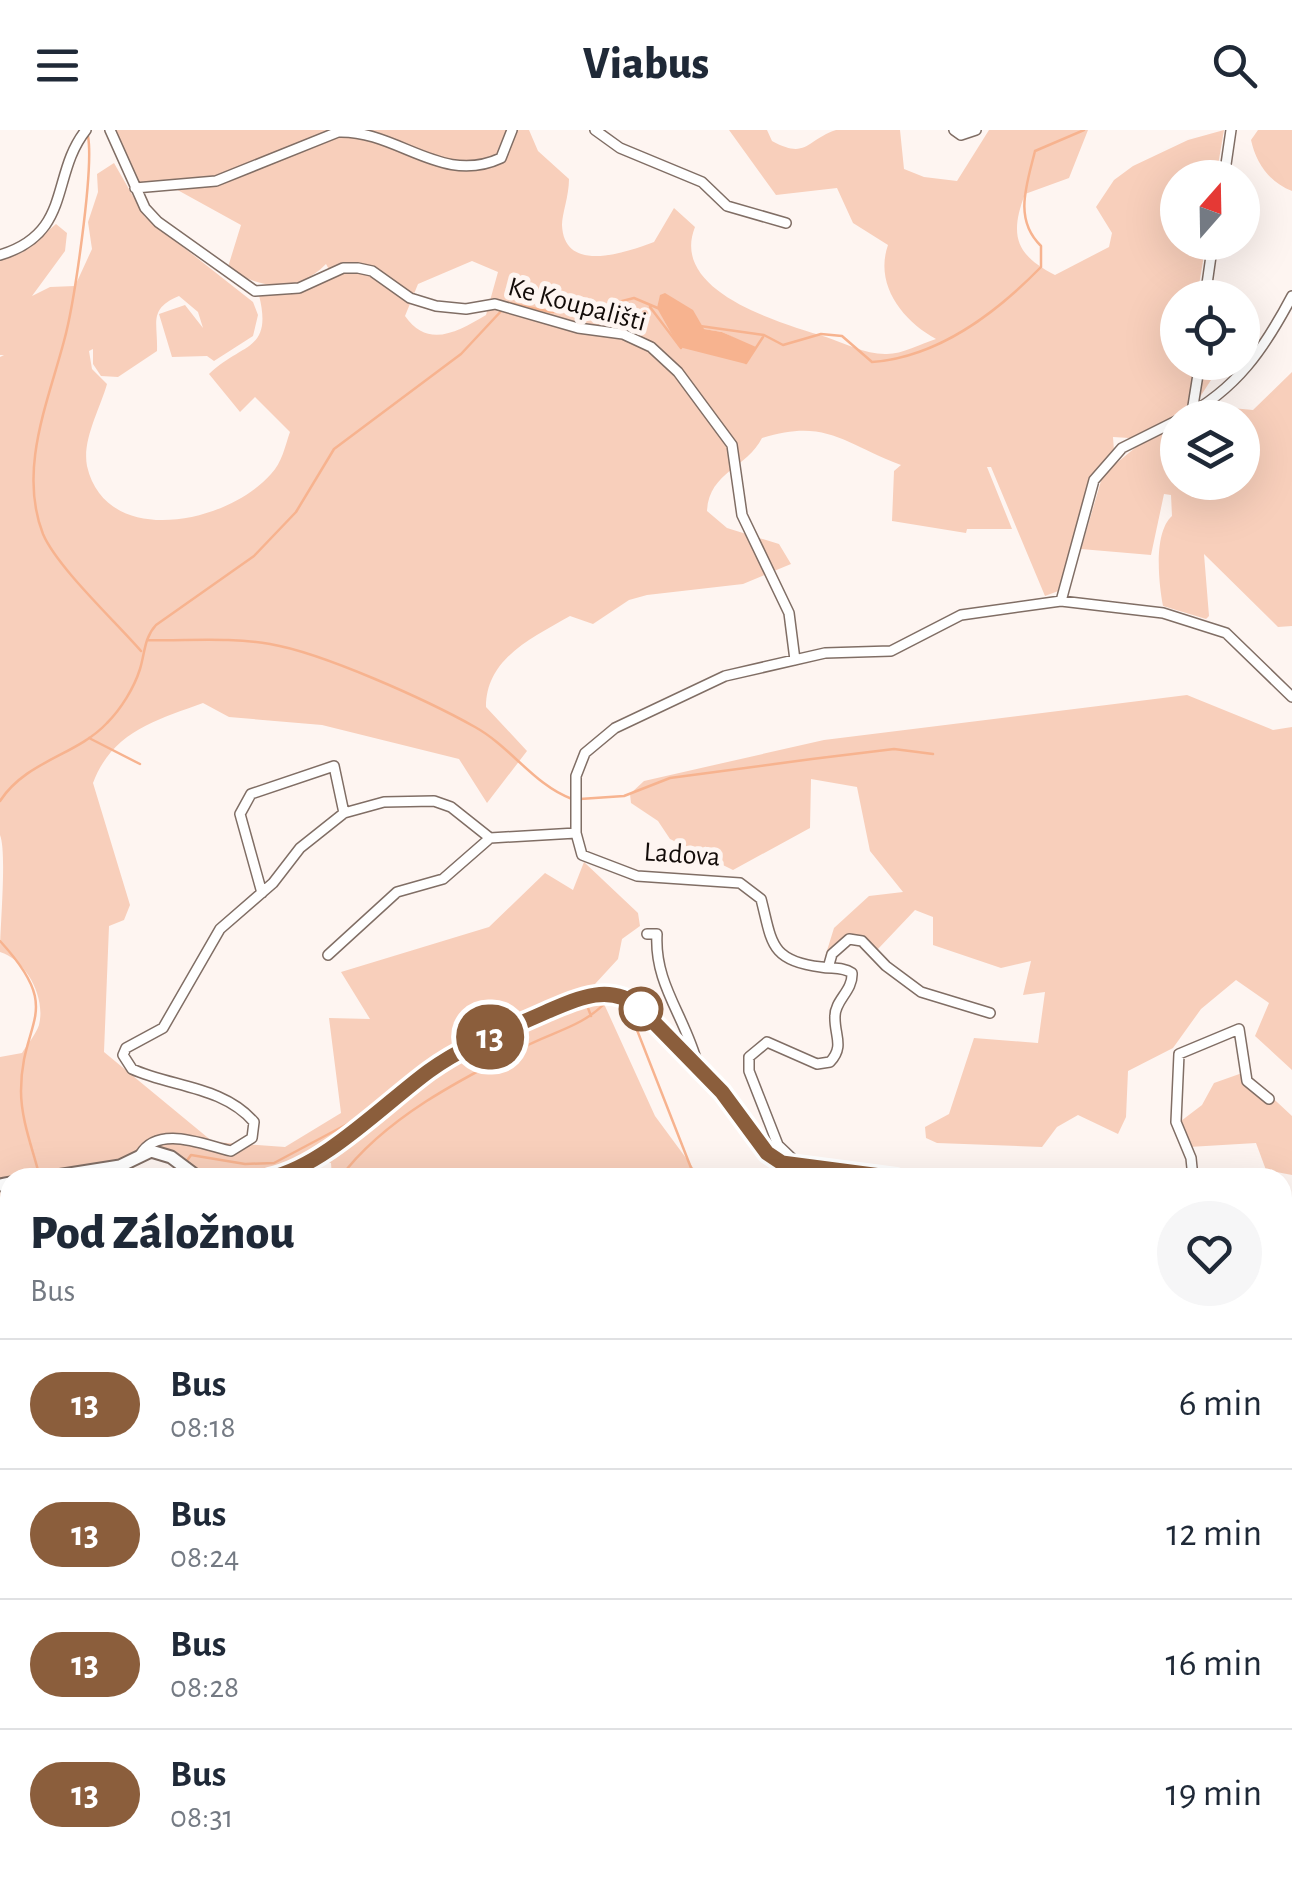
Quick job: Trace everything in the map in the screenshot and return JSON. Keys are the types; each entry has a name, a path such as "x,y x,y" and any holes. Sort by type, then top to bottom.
{"street":[{"path":"0,255 22,248 45,228 86,130"},
{"name":"Ke Koupališti","path":"110,130 135,188 158,222 256,290 299,288 343,268 358,268 372,272 410,298 436,306 499,305 636,339 678,372 732,445 742,515 789,612 795,660"},
{"path":"135,188 216,181 338,132 356,132 444,164 478,169 501,158 512,130"},
{"path":"595,130 620,148 702,182 728,206 786,223"},
{"path":"954,130 962,136 976,130"},
{"path":"1227,160 1231,130"},
{"path":"1210,400 1233,386 1270,340 1292,296"},
{"path":"1062,601 1094,480 1122,448 1160,428"},
{"path":"328,956 397,892 443,879 490,838 576,833 576,776 585,753 615,728 709,682 825,652 891,651 961,615 1062,601 1121,604 1213,626 1241,644 1292,697"},
{"path":"262,893 240,814 251,794 334,766 344,813"},
{"path":"140,1155 146,1145 160,1140 195,1141 231,1150 252,1138 254,1122 246,1113 191,1085 132,1069 122,1055 126,1048 162,1028 220,928 262,893 300,848 344,813 384,802 434,801 451,807 490,838"},
{"name":"Ladova","path":"576,833 582,855 611,868 638,876 705,878 748,886 761,899 767,933 778,953 828,968"},
{"path":"647,934 657,934 658,974 688,1029 698,1066"},
{"path":"800,1166 778,1144 748,1071 749,1057 767,1042 817,1064 830,1062 836,1055 836,1008 853,976 848,968 828,968 841,945 849,940 862,941 886,966 921,992 990,1013"},
{"path":"297,1168 466,1047 591,995 627,997 698,1066 767,1153 816,1168"},
{"path":"1192,1168 1176,1122 1179,1054 1239,1029 1247,1081 1269,1098"},
{"path":"107,1168 160,1152 184,1168"}],"shaded area":[{"path":"112,130 529,130 538,151 569,179 562,225 565,240 573,250 599,256 654,242 674,208 695,227 691,250 698,270 713,287 783,323 855,348 891,354 936,339 913,322 894,300 885,274 888,245 853,223 837,188 776,195 729,130 767,130 772,141 800,149 836,130 900,130 904,169 924,177 957,181 989,130 1088,130 1069,178 1025,194 1017,222 1024,252 1055,275 1109,247 1112,233 1096,207 1114,180 1133,166 1188,140 1224,130 1219,160 1160,160 1160,260 1203,260 1200,280 1160,280 1160,380 1211,380 1198,400 1160,400 1163,500 1151,555 1081,549 1103,474 1146,439 1113,437 1114,451 1091,479 1061,590 1045,596 991,467 987,467 1012,529 967,529 966,533 892,521 894,471 901,465 835,436 803,431 784,433 762,438 721,479 709,498 707,511 727,528 779,544 791,564 743,584 629,600 593,624 570,616 514,651 494,675 486,707 527,751 487,803 459,759 322,725 229,717 203,703 137,730 101,766 93,783 130,905 124,920 109,926 104,1052 213,1142 285,1147 341,1113 329,1018 370,1019 341,972 489,927 545,873 573,890 584,862 638,913 640,926 622,939 618,959 595,984 655,1116 693,1168 331,1168 331,1163 323,1161 306,1168 184,1168 178,1159 157,1155 118,1168 0,1168 0,1057 22,1053 38,1028 40,1003 26,971 0,952 0,357 4,355 0,355 0,260 23,252 56,224 67,233 65,251 32,296 50,287 75,286 92,249 88,222 98,192 97,174 114,163 145,217 253,302 258,315 253,336 214,361 207,356 172,357 159,314 185,305 203,328 198,312 179,296 159,311 157,351 118,377 101,376 93,364 93,349 89,351 92,369 107,384 86,456 99,492 118,509 142,518 170,520 226,506 275,470 290,432 255,397 240,412 209,374 258,337 262,327 259,295 286,294 332,275 326,264 315,274 290,284 265,284 240,275 228,267 241,225 163,182 148,185 135,180","holes":["472,261 498,272 486,315 464,327 433,335 414,326 405,316 418,284","671,331 722,332 755,348 679,347"]},
{"path":"1258,130 1292,130 1292,191 1270,177 1251,140"},
{"path":"665,293 693,310 704,329 722,332 756,347 746,364 679,347 657,308 660,295"},
{"path":"1292,372 1292,626 1278,627 1204,554 1209,616 1206,619 1163,606 1159,557 1166,523 1172,516 1171,500 1260,500 1260,403"},
{"path":"1187,695 1273,730 1292,727 1292,1070 1255,1036 1269,1003 1236,980 1201,1009 1173,1048 1128,1071 1126,1117 1118,1134 1078,1115 1057,1127 1042,1147 937,1143 926,1138 925,1127 949,1114 974,1038 1038,1043 1045,992 1023,995 1031,961 1001,968 933,945 933,917 915,910 878,949 853,934 825,957 834,928 869,896 903,892 870,851 857,787 811,779 810,828 733,870 670,839 658,821 631,803 630,794 644,781 824,740"},
{"path":"1245,1072 1292,1116 1292,1168 1265,1168 1256,1143 1189,1147 1181,1121 1202,1105 1214,1083"}],"waterway":[{"path":"700,326 764,335 783,345 821,334 842,336 872,362 920,352 943,342 1005,301 1041,267 1041,246 1027,224 1024,201 1035,151 1084,130"},
{"path":"88,136 86,206 78,269 64,341 38,436 33,485 36,510 50,547 73,578 141,651"},
{"path":"509,303 551,312 583,311 634,298 660,309"},
{"path":"650,307 681,348"},
{"path":"0,801 24,776 107,723 134,683 147,640 156,625 254,556 296,512 334,449 461,354 504,308"},
{"path":"746,363 763,337"},
{"path":"147,640 255,642 292,649 345,667 475,727 546,785 572,799"},
{"path":"89,738 140,764"},
{"path":"580,799 624,796 670,778 812,759 894,749 933,754"},
{"path":"0,941 20,965 36,1001 23,1067 21,1101 37,1168"},
{"path":"186,1162 191,1155 245,1164 274,1163 353,1121 420,1066 455,1044 506,1020 581,994"},
{"path":"585,1000 591,1016"},
{"path":"348,1168 379,1137 426,1101 528,1045 580,1022 607,1001 622,1003"},
{"path":"628,1007 691,1168"}],"bus line":[{"name":"13","path":"298,1168 466,1047 557,1007 606,992 627,997 698,1066 767,1153 782,1163 816,1168"}]}
